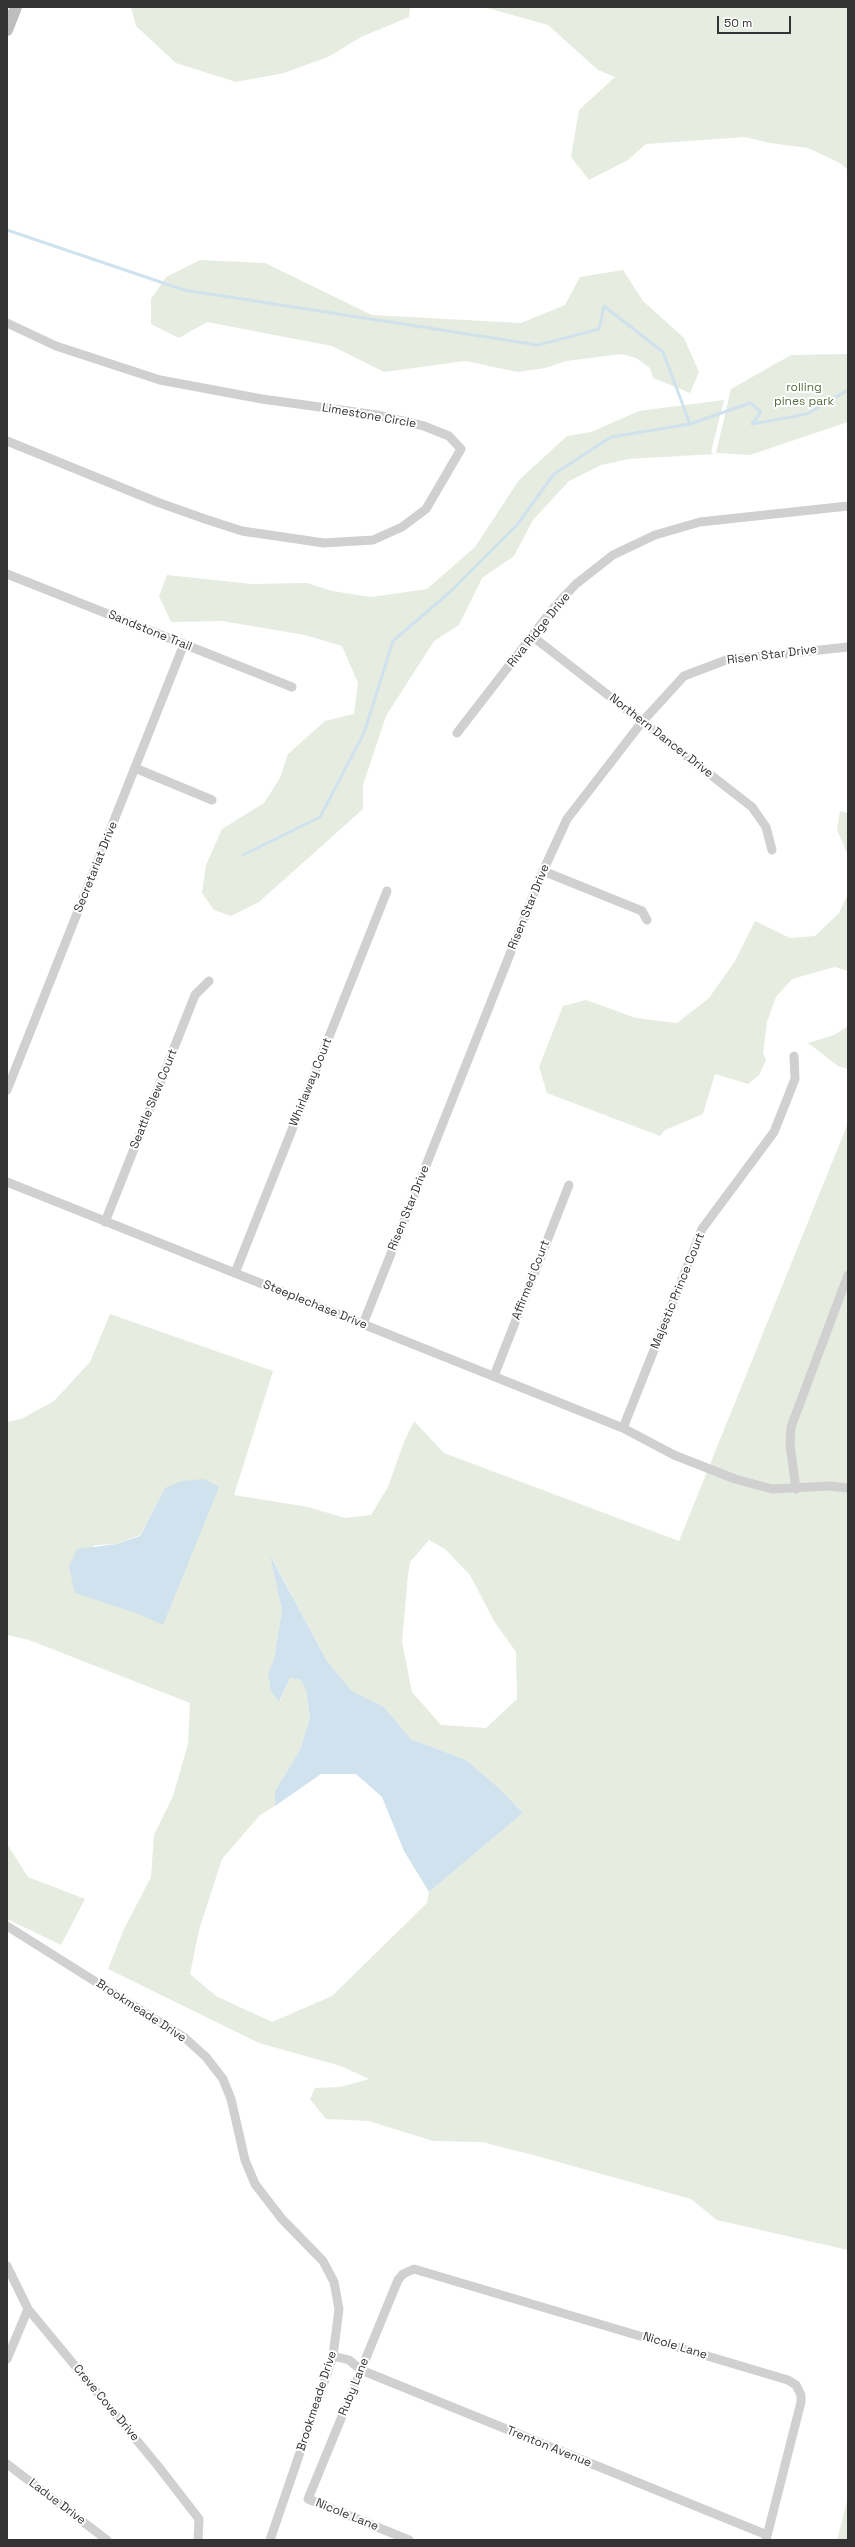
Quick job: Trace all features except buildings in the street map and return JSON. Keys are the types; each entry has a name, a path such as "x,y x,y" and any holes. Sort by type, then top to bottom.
{"street":[{"path":"7,30 16,7"},
{"name":"Limestone Circle","path":"7,323 56,346 160,380 262,399 377,415 431,428 449,436 461,449 426,508 402,527 373,540 324,542 242,531 212,522 157,502 7,441"},
{"name":"Riva Ridge Drive","path":"457,733 556,605 596,568 613,555 655,535 700,522 848,506"},
{"name":"Sandstone Trail","path":"7,574 292,687"},
{"name":"Northern Dancer Drive","path":"532,636 752,807 766,827 772,850"},
{"name":"Secretariat Drive","path":"7,1090 184,644"},
{"name":"Risen Star Drive","path":"363,1324 543,870 567,819 642,722 684,676 726,660 848,647"},
{"path":"135,768 212,800"},
{"path":"543,870 642,911 647,920"},
{"name":"Whirlaway Court","path":"235,1273 387,891"},
{"name":"Seattle Slew Court","path":"105,1222 195,996 209,981"},
{"name":"Majestic Prince Court","path":"624,1428 702,1229 774,1132 795,1079 794,1056"},
{"name":"Steeplechase Drive","path":"7,1182 624,1428 674,1455 735,1479 772,1488 796,1489 829,1486 848,1488"},
{"name":"Affirmed Court","path":"494,1376 569,1185"},
{"path":"796,1489 790,1445 791,1427 848,1275"},
{"name":"Brookmeade Drive","path":"7,1926 185,2038 206,2057 218,2074 231,2099 245,2160 254,2184 282,2219 323,2261 334,2282 339,2309 333,2356 270,2540"},
{"name":"Creve Cove Drive","path":"7,2266 28,2309 198,2520 200,2535 198,2540"},
{"name":"Nicole Lane","path":"400,2276 408,2271 420,2270 792,2382 798,2387 801,2395 800,2402 767,2538"},
{"name":"Ruby Lane","path":"308,2499 400,2276"},
{"path":"7,2359 28,2309"},
{"name":"Trenton Avenue","path":"333,2356 349,2360 361,2370 767,2538"},
{"name":"Ladue Drive","path":"7,2464 107,2540"},
{"name":"Nicole Lane","path":"308,2499 409,2540"}],"green space":[{"path":"131,7 410,7 409,17 361,37 328,57 284,73 236,82 176,63 136,26"},
{"path":"484,7 848,7 848,170 840,163 808,148 770,143 745,137 646,144 628,160 589,180 571,157 579,110 615,77 598,70 548,25"},
{"path":"200,260 265,263 372,315 521,323 565,305 580,277 623,270 643,301 684,338 699,372 690,393 653,378 650,368 636,358 622,354 566,361 545,368 518,372 465,361 384,372 332,346 207,322 179,338 151,324 151,299 166,277"},
{"name":"rolling pines park","path":"848,354 848,422 750,455 716,453 731,389 791,355"},
{"path":"724,400 711,452 714,454 629,459 601,465 569,481 533,520 514,556 482,578 459,625 434,641 386,716 363,785 363,809 259,902 231,916 214,910 202,893 206,865 222,829 264,803 280,778 288,754 325,721 354,714 358,683 342,646 305,635 222,621 171,622 159,596 167,575 252,584 307,583 332,591 371,597 427,589 475,547 519,480 567,436 591,432 639,411"},
{"path":"840,811 848,813 848,855 837,830"},
{"path":"848,894 848,971 835,967 792,979 776,997 767,1022 763,1053 766,1060 759,1075 748,1084 715,1074 703,1114 665,1130 660,1136 547,1093 539,1067 563,1006 586,1000 636,1018 677,1023 709,998 735,961 755,921 790,938 815,936 839,913"},
{"path":"848,1026 848,1069 838,1066 808,1043 834,1035"},
{"path":"848,1123 848,2250 717,2220 691,2199 482,2142 433,2141 369,2121 326,2119 310,2099 315,2088 340,2087 369,2079 341,2066 259,2043 108,1969 124,1929 151,1877 154,1835 173,1796 188,1744 190,1703 29,1640 7,1635 7,1422 21,1419 54,1401 90,1362 110,1314 273,1371 234,1495 308,1507 345,1518 371,1515 388,1487 404,1442 414,1421 444,1453 679,1541","holes":["165,1488 160,1622 100,1599 75,1593 94,1545 117,1544 140,1535","429,1540 445,1549 470,1575 494,1621 516,1652 517,1699 486,1728 441,1725 412,1692 402,1642 410,1562","271,1556 327,1661 352,1691 384,1707 411,1739 466,1760 500,1789 523,1813 429,1892 427,1903 332,1996 272,2022 216,1996 190,1974 199,1930 222,1859 260,1815 275,1806 275,1791 300,1750 310,1718 306,1690 301,1680 290,1678 280,1701 268,1673 274,1659 282,1610"]},
{"path":"7,1844 28,1877 85,1899 61,1945 7,1919"},
{"path":"848,2497 848,2540 837,2540"}],"water":[{"path":"204,1479 219,1487 163,1625 136,1613 75,1593 69,1567 77,1549 117,1544 140,1536 165,1488 182,1481"},
{"path":"270,1555 327,1661 352,1691 384,1707 411,1739 466,1760 500,1789 523,1813 429,1892 404,1851 382,1797 356,1774 321,1774 275,1806 275,1791 300,1750 310,1718 306,1690 301,1680 290,1678 279,1702 271,1691 268,1673 274,1659 282,1610"}],"waterway":[{"path":"7,230 184,290 538,345 599,329 604,306 663,352 690,424 750,403 761,412 752,424 807,414 848,390"},
{"path":"243,855 320,817 364,733 393,641 451,591 517,525 554,474 611,437 690,424"}]}
